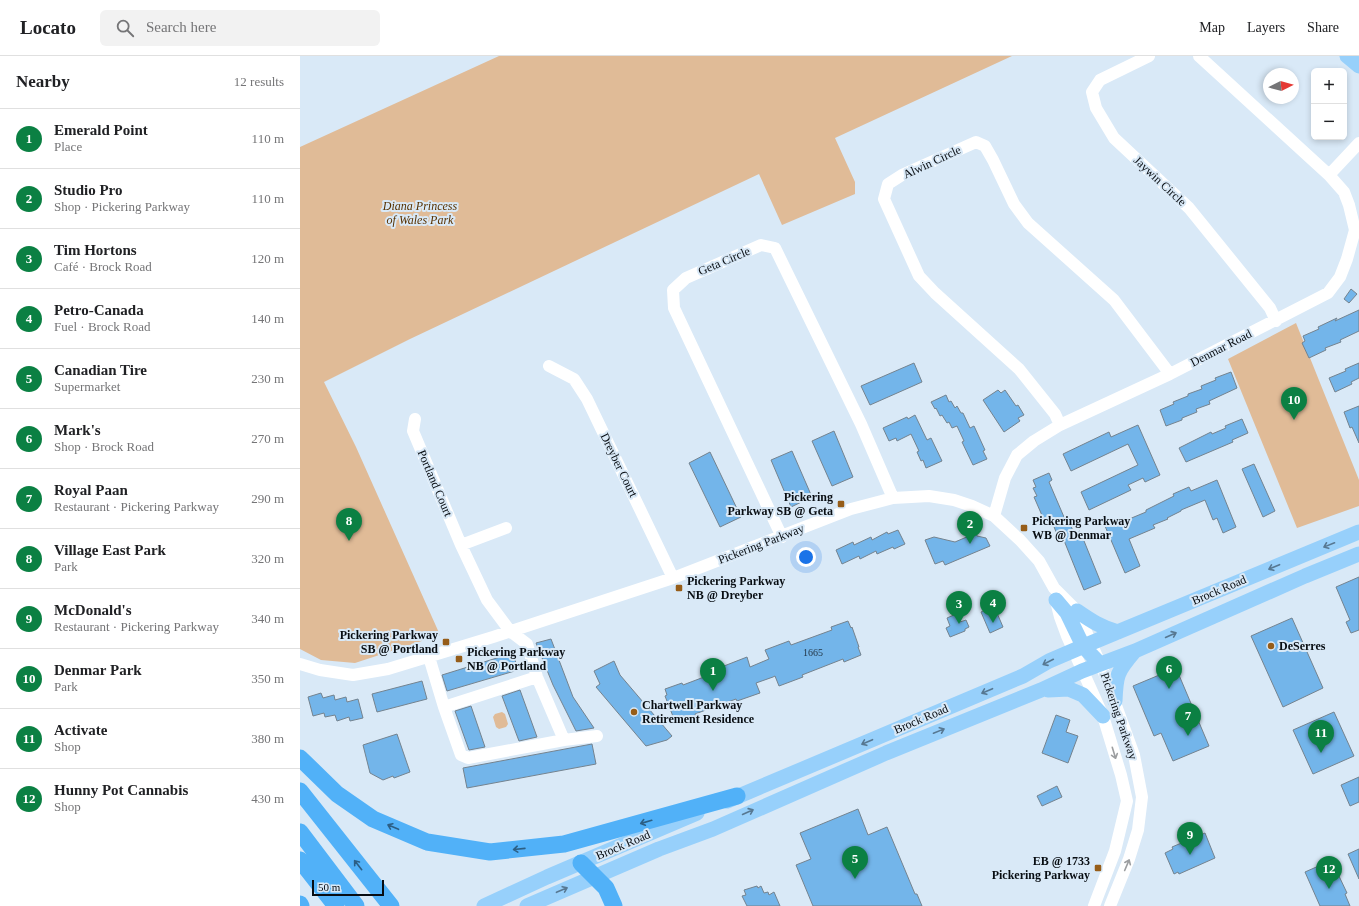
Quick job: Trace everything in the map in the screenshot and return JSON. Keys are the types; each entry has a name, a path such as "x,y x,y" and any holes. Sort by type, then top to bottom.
{"highway":[{"path":"300,758 337,794 373,819 427,842 490,852 564,844 737,796"},
{"path":"300,792 391,906"},
{"path":"300,832 356,906"},
{"path":"300,860 336,906"},
{"path":"581,863 606,888 614,906"}],"main road":[{"path":"1347,56 1359,66"},
{"name":"Brock Road","path":"484,906 737,796 1023,676 1049,661 1082,646 1359,532"},
{"name":"Brock Road","path":"527,906 595,876 713,829 886,753 1040,690 1082,671 1135,651 1305,576 1359,554"},
{"path":"1298,557 1305,576"},
{"path":"1055,594 1067,613 1082,646 1100,664"},
{"path":"1077,611 1095,623 1109,630 1118,632"},
{"path":"1115,701 1116,681 1121,667 1135,651"},
{"path":"1040,690 1069,689 1083,695 1103,716"}],"street":[{"name":"Jaywin Circle","path":"1149,56 1100,80 1092,92 1096,108 1114,138 1189,208 1270,308 1276,321"},
{"path":"1199,56 1329,175 1359,143"},
{"name":"Alwin Circle","path":"1060,425 1055,414 1019,369 935,293 919,276 884,199 888,184 902,175 976,142 985,146 1014,204 1028,223 1114,300 1170,374"},
{"name":"Denmar Road","path":"994,516 1005,478 1017,455 1034,441 1060,425 1170,374 1328,293 1340,278 1355,230 1351,211 1344,192 1329,175"},
{"name":"Geta Circle","path":"782,537 674,308 673,290 686,278 761,245 775,248 861,424 893,498"},
{"name":"Dreyber Court","path":"549,366 574,379 587,398 673,578"},
{"name":"Portland Court","path":"415,419 413,431 461,545 487,600 510,631"},
{"name":"Pickering Parkway","path":"300,664 320,670 353,675 388,669 673,578 851,509 893,498 929,496 954,500 994,516 1020,540 1039,561 1055,594 1077,611 1082,646 1082,671 1103,716 1121,775 1126,801 1115,850 1096,901 1111,903 1129,859 1138,830 1142,797 1134,754 1100,664"},
{"path":"461,545 506,528"},
{"path":"510,631 527,644 537,677 564,740"},
{"path":"429,657 444,707 461,755 468,758 564,740 597,736"},
{"path":"444,707 537,677"}],"green space":[{"name":"Diana Princess of Wales Park","path":"499,56 1012,56 835,138 855,182 855,194 782,225 759,174 410,339 324,382 356,447 440,635 355,663 321,660 300,649 300,147"},
{"path":"1296,323 1359,480 1359,506 1297,528 1228,359"},
{"path":"502,712 505,714 508,724 506,727 499,729 496,727 493,717 495,714"}],"building":[{"path":"1351,289 1357,294 1349,303 1344,299"},
{"path":"1359,310 1359,331 1309,358 1302,343 1305,341 1303,336 1319,329 1318,327 1337,318 1335,321"},
{"path":"914,363 922,382 870,405 861,386"},
{"path":"1359,363 1359,378 1351,382 1352,384 1335,392 1329,378 1346,371 1345,369"},
{"path":"1231,372 1237,388 1209,401 1210,404 1196,409 1197,412 1166,426 1160,410 1174,404 1173,402 1188,396 1188,394 1202,389 1201,386 1216,380 1215,378"},
{"path":"998,390 1001,393 1005,390 1016,406 1018,405 1024,415 1018,418 1020,421 1004,432 983,400"},
{"path":"946,395 949,402 951,401 955,408 957,406 961,413 963,413 970,428 974,426 985,450 983,451 987,459 973,465 962,442 964,441 957,426 952,428 949,422 947,423 942,415 940,416 936,408 935,409 931,402"},
{"path":"1359,406 1359,443 1352,427 1350,428 1344,412"},
{"path":"915,415 927,440 931,438 942,461 926,468 923,460 921,461 917,452 919,451 911,434 897,441 896,438 889,441 883,428"},
{"path":"1242,419 1248,433 1232,440 1233,442 1186,462 1179,448 1211,432 1212,434 1226,428 1225,426"},
{"path":"1138,425 1160,475 1145,482 1143,478 1128,485 1131,490 1089,510 1081,492 1138,465 1128,444 1071,471 1063,454 1109,432 1111,437"},
{"path":"834,431 853,477 832,486 812,441"},
{"path":"792,451 812,497 791,507 771,460"},
{"path":"710,452 741,517 720,527 689,463"},
{"path":"1254,464 1275,511 1263,517 1242,469"},
{"path":"1049,473 1052,480 1049,482 1067,524 1070,523 1074,534 1080,531 1101,583 1084,590 1063,538 1059,540 1053,524 1050,526 1047,519 1044,520 1034,497 1037,496 1033,488 1036,487 1033,480"},
{"path":"1217,480 1236,527 1223,533 1217,518 1213,520 1205,500 1181,510 1167,518 1168,519 1153,525 1155,528 1129,539 1140,566 1125,573 1105,526 1121,519 1122,522 1146,512 1146,510 1174,496 1173,494 1189,487 1191,491"},
{"path":"898,530 905,544 894,549 893,547 877,554 876,551 860,559 859,556 842,564 836,550 853,542 854,545 871,537 872,540 887,532 888,534"},
{"path":"976,533 977,536 986,538 990,546 945,565 943,561 935,564 925,540 934,537 955,542"},
{"path":"1359,577 1359,630 1351,633 1346,622 1350,620 1336,587"},
{"path":"994,606 1003,627 990,633 981,612"},
{"path":"956,614 960,622 966,620 969,627 965,629 965,631 950,637 946,628 950,626 947,618"},
{"path":"1292,618 1323,688 1283,707 1251,636"},
{"path":"848,621 851,628 852,627 861,655 844,662 843,659 779,686 775,676 756,683 760,693 737,701 736,699 695,714 696,717 676,724 665,696 667,695 665,689 682,683 683,685 725,669 724,666 747,657 750,667 769,659 765,650 789,641 791,645 832,630 831,627"},
{"path":"551,639 573,697 594,728 576,731 553,685 536,643"},
{"path":"513,653 518,670 447,691 442,675"},
{"name":"Chartwell Parkway Retirement Residence","path":"614,661 620,675 672,736 667,740 646,746 596,687 600,684 594,671"},
{"path":"1176,668 1209,746 1173,761 1161,733 1154,736 1133,686"},
{"path":"422,681 427,699 377,712 372,694"},
{"path":"520,690 537,737 519,741 502,696"},
{"path":"321,693 323,698 334,695 335,700 346,697 347,702 358,699 363,718 350,721 349,717 337,721 335,715 325,717 324,713 313,716 308,697"},
{"path":"471,706 485,747 469,750 455,711"},
{"path":"1334,712 1354,756 1313,774 1293,730"},
{"path":"1056,715 1070,720 1066,732 1078,736 1068,763 1042,753"},
{"path":"397,734 410,772 394,778 393,776 383,780 370,773 363,745"},
{"path":"592,744 596,764 467,788 463,768"},
{"path":"1359,777 1359,802 1350,806 1341,785"},
{"path":"1057,786 1062,797 1042,806 1037,796"},
{"path":"858,809 868,835 887,827 915,894 917,894 922,906 813,906 796,865 811,859 800,833"},
{"path":"1205,833 1215,858 1179,874 1178,872 1174,874 1165,853 1173,849 1172,847"},
{"path":"1359,849 1359,879 1348,854"},
{"path":"1330,861 1347,893 1345,894 1350,906 1320,906 1305,872"},
{"path":"757,886 758,888 761,886 764,893 768,892 769,895 774,892 780,906 747,906 742,896 746,895 744,890"}],"place":[{"name":"Denmar Park","path":"1294,420"},
{"name":"Pickering Parkway SB @ Geta","path":"841,504"},
{"name":"Pickering Parkway WB @ Denmar","path":"1024,528"},
{"name":"Village East Park","path":"349,541"},
{"name":"Studio Pro","path":"970,544"},
{"name":"Pickering Parkway NB @ Dreyber","path":"679,588"},
{"name":"Petro-Canada","path":"993,623"},
{"name":"Tim Hortons","path":"959,624"},
{"name":"Pickering Parkway SB @ Portland","path":"446,642"},
{"name":"DeSerres","path":"1271,646"},
{"name":"Pickering Parkway NB @ Portland","path":"459,659"},
{"name":"Mark's","path":"1169,689"},
{"name":"Emerald Point","path":"713,691"},
{"name":"Chartwell Parkway Retirement Residence","path":"634,712"},
{"name":"Royal Paan","path":"1188,736"},
{"name":"Activate","path":"1321,753"},
{"name":"McDonald's","path":"1190,855"},
{"name":"EB @ 1733 Pickering Parkway","path":"1098,868"},
{"name":"Canadian Tire","path":"855,879"},
{"name":"Hunny Pot Cannabis","path":"1329,889"}]}
